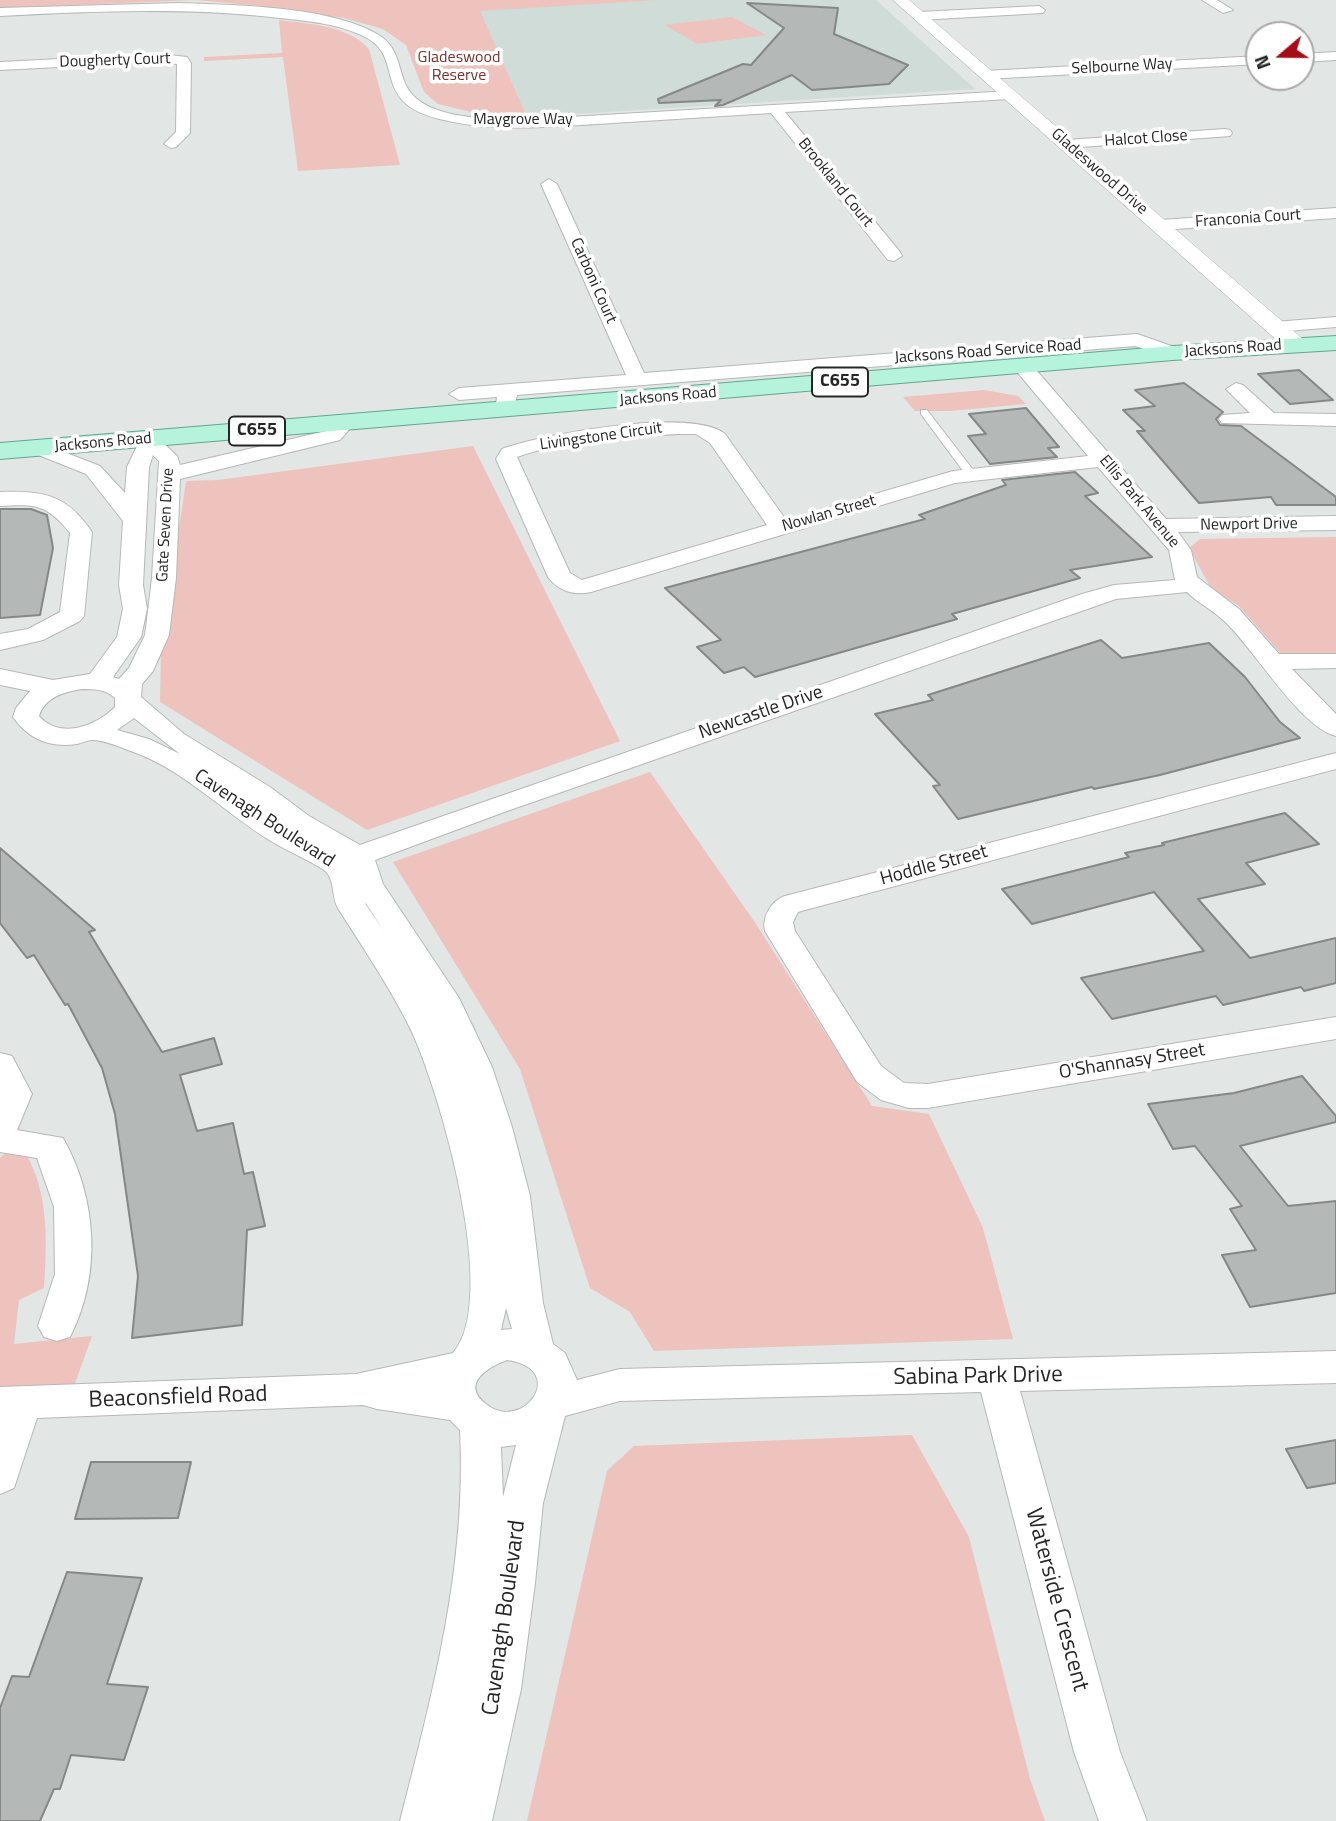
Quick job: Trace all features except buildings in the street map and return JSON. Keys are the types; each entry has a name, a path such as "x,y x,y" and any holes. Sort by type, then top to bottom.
{"main road":[{"name":"Jacksons Road","path":"0,451 344,424 507,400 1336,343"}],"street":[{"name":"Gladeswood Drive","path":"900,0 1296,345"},
{"path":"1208,0 1227,10"},
{"name":"Maygrove Way","path":"0,12 198,5 341,24 372,35 383,42 390,52 404,94 411,103 437,114 477,121 536,123 1010,95"},
{"path":"919,16 1039,10"},
{"path":"1315,57 1336,56"},
{"name":"Dougherty Court","path":"0,66 159,58 182,60 183,133 171,144"},
{"name":"Selbourne Way","path":"985,75 1245,61"},
{"path":"1315,64 1326,69"},
{"name":"Brookland Court","path":"775,109 894,256"},
{"name":"Halcot Close","path":"1067,144 1225,133"},
{"name":"Carboni Court","path":"549,184 637,378"},
{"name":"Franconia Court","path":"1160,225 1336,213"},
{"path":"1275,327 1336,322"},
{"name":"Jacksons Road Service Road","path":"459,394 507,400 637,378 1137,340 1173,354"},
{"name":"Ellis Park Avenue","path":"1022,366 1180,550 1186,579 1192,585"},
{"path":"1236,389 1268,419"},
{"path":"1229,419 1336,420"},
{"path":"170,475 202,465 332,436 344,424"},
{"name":"Livingstone Circuit","path":"559,577 507,466 509,453 517,449 678,427 704,429 720,440 780,528"},
{"name":"Gate Seven Drive","path":"94,732 121,718 128,709 129,683 140,671 157,635 164,578 170,460 149,440 139,462 131,585 135,610 129,637 97,681"},
{"name":"Gate Seven Drive","path":"38,449 93,470 124,505 135,522"},
{"name":"Nowlan Street","path":"559,577 573,586 594,585 970,473 1105,460"},
{"path":"0,499 40,497 65,510 81,532 72,616 34,635 0,643"},
{"name":"Newport Drive","path":"1161,526 1336,523"},
{"path":"1192,585 1231,614 1308,703 1336,728"},
{"name":"Newcastle Drive","path":"347,860 496,805 1090,599 1114,592 1192,585"},
{"path":"1274,662 1336,661"},
{"path":"0,677 44,694"},
{"path":"94,732 57,736 37,730 26,718 27,709 44,694 68,684 97,681 122,689 175,740 260,793 347,860"},
{"path":"0,685 44,694"},
{"name":"Cavenagh Boulevard","path":"94,732 140,745 184,767 284,837 365,867 368,884 443,998 477,1067 512,1196 524,1303 547,1384 522,1503 514,1583 498,1689 468,1821"},
{"name":"Hoddle Street","path":"928,1096 892,1092 869,1074 780,931 778,922 786,906 1336,761"},
{"name":"Cavenagh Boulevard","path":"347,860 346,880 351,906 396,971 427,1030 454,1096 475,1176 486,1250 489,1303 469,1388 484,1466 481,1542 460,1672 424,1821"},
{"name":"O'Shannasy Street","path":"928,1096 1336,1028"},
{"path":"0,1064 15,1094 0,1129"},
{"path":"0,1140 51,1147 72,1207 73,1274 57,1326"},
{"path":"505,1344 522,1345 547,1384 530,1424 513,1429 469,1388 488,1348 505,1344"},
{"name":"Sabina Park Drive","path":"547,1384 725,1383 1336,1367"},
{"name":"Waterside Crescent","path":"997,1377 1097,1752 1123,1821"},
{"name":"Beaconsfield Road","path":"10,1403 469,1388"},
{"path":"0,1476 10,1403"}],"lane":[{"path":"911,409 927,410 970,473"}],"shaded area":[{"path":"659,0 876,0 975,89 527,117 479,11 486,8"}],"green space":[{"path":"0,0 195,0 0,8"},
{"name":"Gladeswood Reserve","path":"195,0 659,0 480,11 527,117 484,115 438,104 424,92 406,45 383,29 344,18"},
{"path":"732,17 766,35 697,44 665,25"},
{"path":"279,20 339,30 369,49 400,165 298,171 283,57 204,61 204,57 282,53"},
{"path":"984,390 1018,396 1026,404 950,411 915,411 903,397"},
{"path":"473,446 620,741 367,830 160,702 161,650 186,481 218,480"},
{"path":"1336,537 1336,655 1283,656 1238,605 1212,590 1189,548 1200,539"},
{"path":"650,772 756,924 872,1106 929,1114 983,1228 1013,1339 654,1351 630,1312 590,1288 520,1069 393,862"},
{"path":"4,1154 26,1154 34,1169 43,1202 46,1236 44,1288 19,1300 14,1344 92,1336 73,1389 0,1392 0,1158"},
{"path":"912,1435 969,1537 1030,1779 1045,1821 527,1821 607,1471 634,1446"}]}
